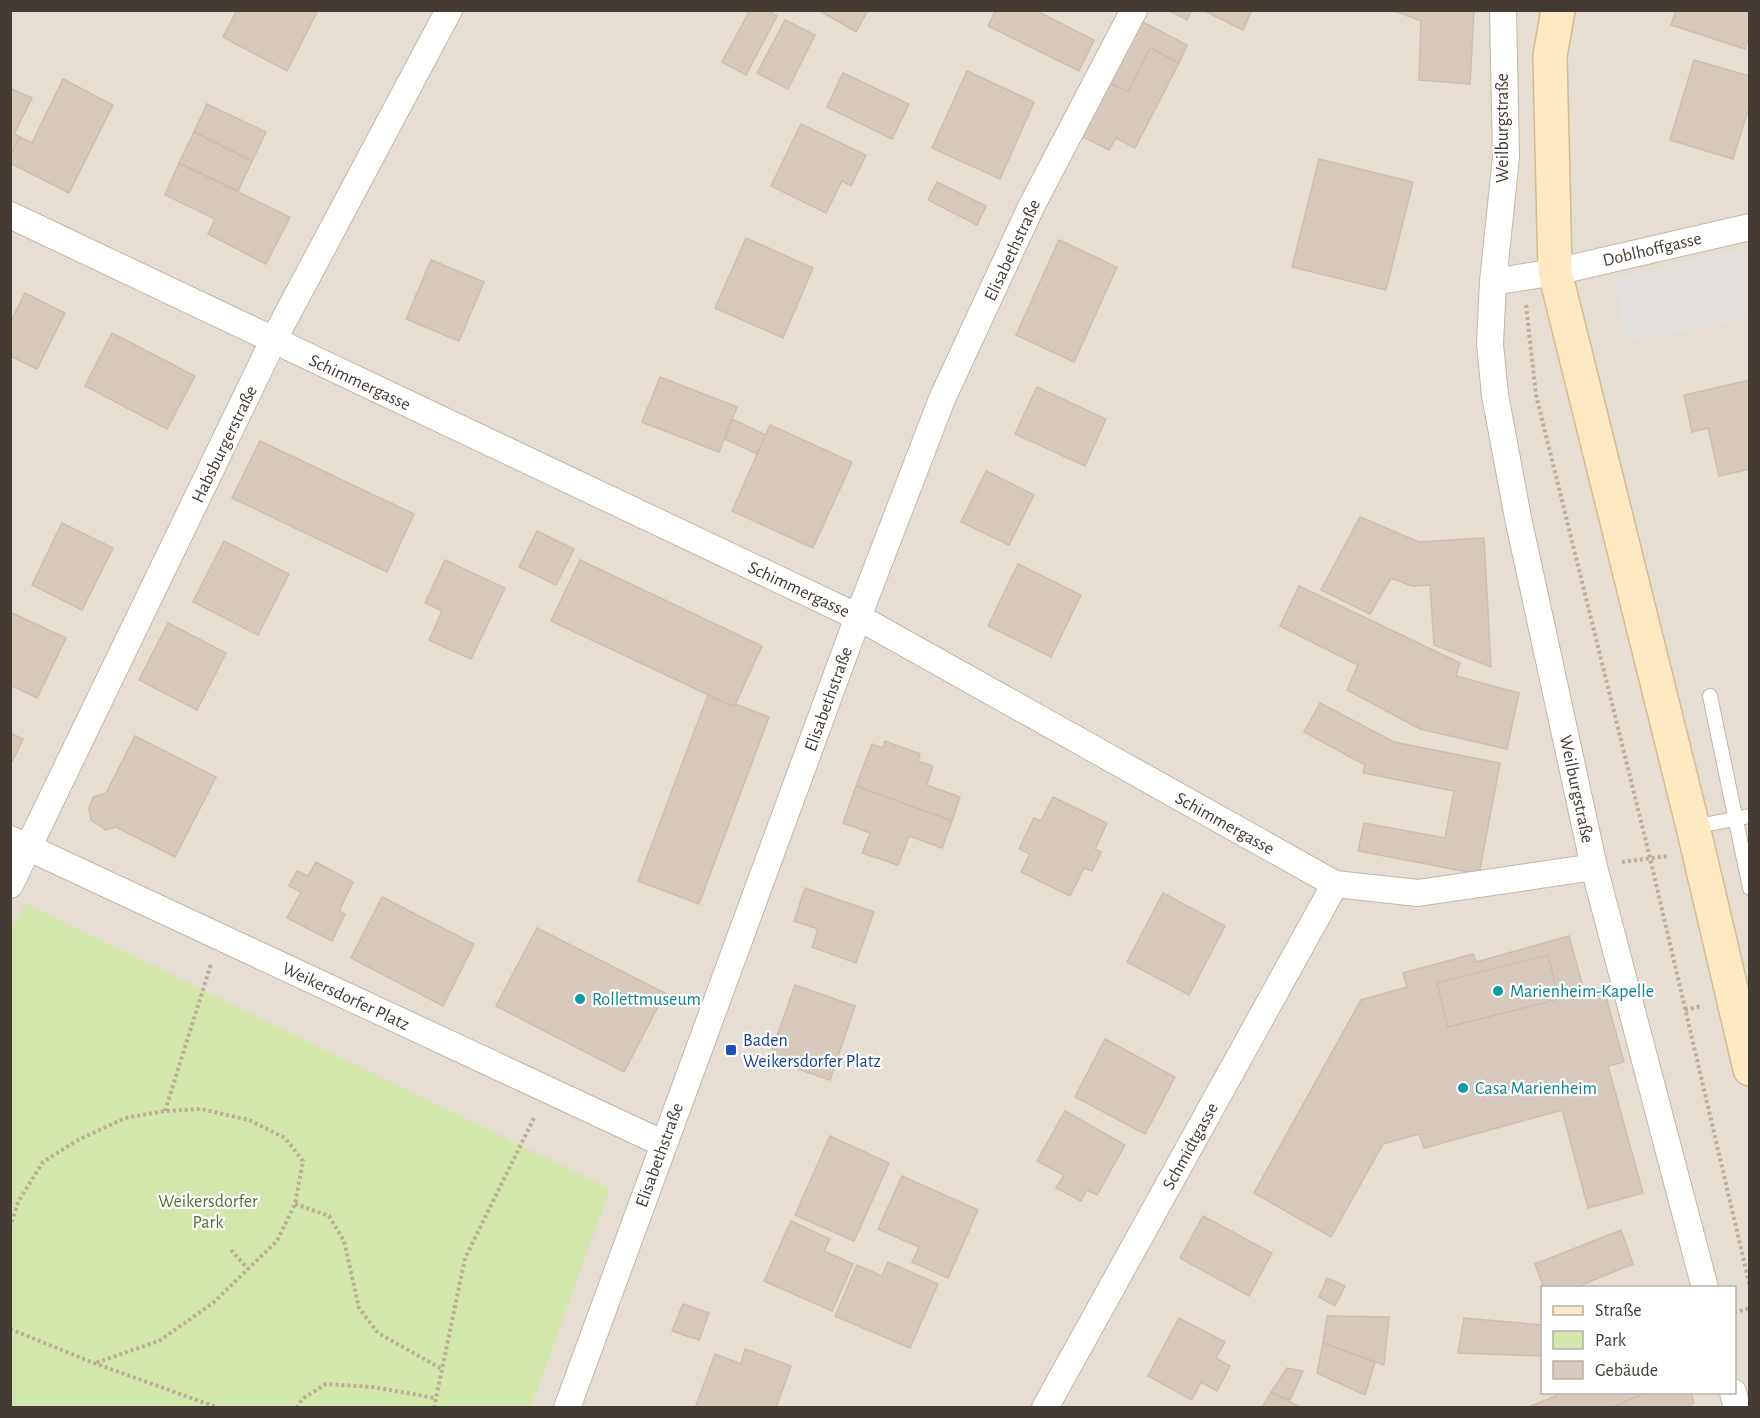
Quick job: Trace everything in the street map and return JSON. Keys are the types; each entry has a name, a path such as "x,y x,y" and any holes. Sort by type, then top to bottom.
{"street":[{"name":"Habsburgerstraße","path":"10,885 20,844 273,341 449,10"},
{"name":"Elisabethstraße","path":"567,1407 858,617 942,399 1031,207 1134,10"},
{"name":"Weilburgstraße","path":"1503,10 1506,157 1492,282 1490,344 1495,395 1518,518 1594,867 1705,1286"},
{"path":"1558,10 1550,56 1555,272 1696,840 1741,996 1749,1069"},
{"name":"Schimmergasse","path":"10,215 858,617 1335,884 1418,893 1594,867"},
{"name":"Doblhoffgasse","path":"1555,272 1749,227"},
{"path":"1492,282 1555,272"},
{"name":"Weikersdorfer Platz","path":"20,844 664,1144"},
{"name":"Schmidtgasse","path":"1045,1407 1335,884"}],"lane":[{"path":"1710,696 1749,888"},
{"path":"1696,840 1735,819 1749,816"}],"path":[{"path":"1522,277 1536,395 1650,858 1749,1287"},
{"path":"1594,867 1650,858 1696,840"},
{"path":"165,1111 219,937"},
{"path":"434,1407 465,1258 548,1090"},
{"path":"10,1228 18,1202 43,1162 76,1141 125,1118 165,1111 201,1109 249,1120 285,1138 303,1161 296,1204 277,1241 213,1302 159,1341 95,1363"},
{"path":"296,1204 329,1216 345,1241 359,1308 378,1333 442,1369"},
{"path":"231,1250 248,1269"},
{"path":"10,1329 95,1363 219,1407"},
{"path":"297,1407 302,1399 326,1384 373,1387 435,1398"}],"shaded area":[{"path":"10,11 1749,11 1749,1407 11,1407"},
{"path":"1749,247 1749,319 1625,342 1615,278"}],"green space":[{"name":"Weikersdorfer Park","path":"25,903 610,1189 531,1407 11,1407 10,933"}],"building":[{"path":"237,10 318,10 287,71 223,37"},
{"path":"750,10 767,10 777,16 746,75 722,62"},
{"path":"818,10 868,10 856,32"},
{"path":"996,10 1035,10 1094,40 1079,71 988,26"},
{"path":"1168,10 1192,10 1187,20"},
{"path":"1203,10 1252,10 1243,30"},
{"path":"1392,10 1474,10 1470,84 1419,80 1421,21"},
{"path":"1676,10 1750,10 1750,34 1745,49 1671,25"},
{"path":"785,20 815,35 788,89 757,73"},
{"path":"1141,21 1187,45 1179,63 1150,48 1128,92 1110,83"},
{"path":"1150,48 1179,63 1135,148 1116,138 1109,150 1083,137 1110,83 1128,92"},
{"path":"1694,60 1750,76 1750,104 1733,159 1670,140"},
{"path":"967,71 1034,102 1000,179 932,148"},
{"path":"843,73 909,104 892,139 827,107"},
{"path":"63,79 113,105 69,193 10,163 10,157 20,137 32,143"},
{"path":"10,88 32,98 14,134 20,137 10,157"},
{"path":"207,104 266,132 252,161 194,132"},
{"path":"801,124 866,155 851,186 842,181 826,213 771,186"},
{"path":"194,132 252,161 238,191 179,163"},
{"path":"1319,159 1413,182 1386,290 1292,267"},
{"path":"179,163 290,217 266,264 208,234 215,219 165,195"},
{"path":"937,182 986,206 977,225 928,200"},
{"path":"746,238 813,268 783,338 715,308"},
{"path":"1059,240 1117,267 1074,362 1016,335"},
{"path":"431,260 484,282 459,341 406,319"},
{"path":"25,293 65,313 37,369 10,356 10,323"},
{"path":"112,333 195,376 167,429 85,386"},
{"path":"660,377 737,407 719,452 642,422"},
{"path":"1750,380 1750,469 1719,476 1708,428 1692,432 1684,395"},
{"path":"1037,387 1106,419 1085,466 1015,434"},
{"path":"732,419 766,435 757,454 725,439"},
{"path":"770,425 852,462 813,548 732,511"},
{"path":"260,441 414,514 387,572 232,498"},
{"path":"986,471 1034,495 1009,545 961,522"},
{"path":"1360,517 1419,542 1484,538 1491,667 1434,645 1430,585 1412,586 1391,578 1370,614 1321,590"},
{"path":"62,523 113,548 82,610 32,585"},
{"path":"537,531 574,549 556,585 519,567"},
{"path":"224,541 289,574 258,635 193,602"},
{"path":"445,560 505,588 471,659 429,640 442,611 425,603"},
{"path":"580,560 762,646 734,707 551,621"},
{"path":"1018,564 1081,595 1051,657 988,626"},
{"path":"1299,586 1460,663 1456,676 1519,693 1507,749 1420,729 1347,690 1358,665 1280,626"},
{"path":"10,612 66,638 37,698 10,685"},
{"path":"168,623 226,653 197,710 139,680"},
{"path":"708,695 734,707 735,704 769,717 699,904 638,881"},
{"path":"1320,703 1394,742 1500,763 1479,874 1358,851 1364,823 1445,838 1454,791 1363,773 1365,765 1304,732"},
{"path":"10,733 23,739 10,766"},
{"path":"135,736 216,777 175,857 116,827 106,830 91,820 89,808 93,797 106,793"},
{"path":"885,741 920,754 918,761 933,766 927,785 960,797 952,821 856,786 872,744 883,748"},
{"path":"856,786 952,821 942,848 909,836 898,865 862,853 870,833 843,823"},
{"path":"1053,797 1107,823 1095,849 1101,852 1092,871 1084,868 1070,896 1021,872 1030,854 1019,849 1034,818 1041,821"},
{"path":"316,862 353,882 339,911 345,914 332,941 287,918 301,892 289,886 297,871 308,876"},
{"path":"805,888 874,912 856,963 812,947 818,929 794,921"},
{"path":"1163,893 1225,926 1189,995 1127,962"},
{"path":"382,897 474,944 443,1006 351,958"},
{"name":"Rollettmuseum","path":"537,928 665,993 624,1072 496,1006"},
{"name":"Casa Marienheim","path":"1569,936 1586,998 1605,993 1624,1062 1608,1066 1643,1193 1588,1208 1562,1110 1424,1148 1419,1134 1383,1144 1331,1237 1254,1193 1361,1000 1407,987 1403,973 1473,954 1476,962"},
{"name":"Marienheim-Kapelle","path":"1548,955 1559,999 1448,1027 1437,983"},
{"path":"795,985 855,1006 830,1080 769,1059"},
{"path":"1105,1039 1175,1077 1145,1134 1075,1097"},
{"path":"1065,1111 1125,1145 1097,1195 1087,1190 1081,1201 1056,1188 1064,1175 1037,1161"},
{"path":"830,1136 889,1163 854,1241 795,1215"},
{"path":"902,1176 978,1210 948,1278 912,1262 919,1247 878,1229"},
{"path":"1203,1216 1272,1253 1249,1296 1180,1258"},
{"path":"791,1221 830,1239 824,1251 853,1264 832,1311 764,1281"},
{"path":"1621,1230 1633,1264 1579,1286 1543,1286 1535,1264"},
{"path":"888,1262 938,1284 910,1348 835,1316 857,1265 882,1276"},
{"path":"1327,1278 1345,1286 1335,1306 1319,1297"},
{"path":"683,1304 709,1313 699,1340 672,1331"},
{"path":"1327,1316 1389,1317 1384,1365 1323,1343"},
{"path":"1179,1318 1225,1342 1216,1358 1230,1366 1217,1391 1201,1382 1192,1400 1148,1376"},
{"path":"1464,1318 1541,1325 1541,1356 1458,1353"},
{"path":"1323,1343 1375,1362 1365,1395 1317,1373"},
{"path":"745,1349 791,1366 776,1408 695,1408 715,1354 741,1364"},
{"path":"1287,1368 1303,1371 1290,1400 1271,1392"},
{"path":"1271,1392 1302,1408 1262,1408"},
{"path":"1560,1394 1643,1394 1612,1408 1526,1408"},
{"path":"1643,1394 1692,1394 1694,1403 1685,1408 1612,1408"}],"place":[{"name":"Marienheim-Kapelle","path":"1498,991"},
{"name":"Rollettmuseum","path":"580,999"},
{"name":"Baden Weikersdorfer Platz","path":"731,1050"},
{"name":"Casa Marienheim","path":"1463,1088"}]}
